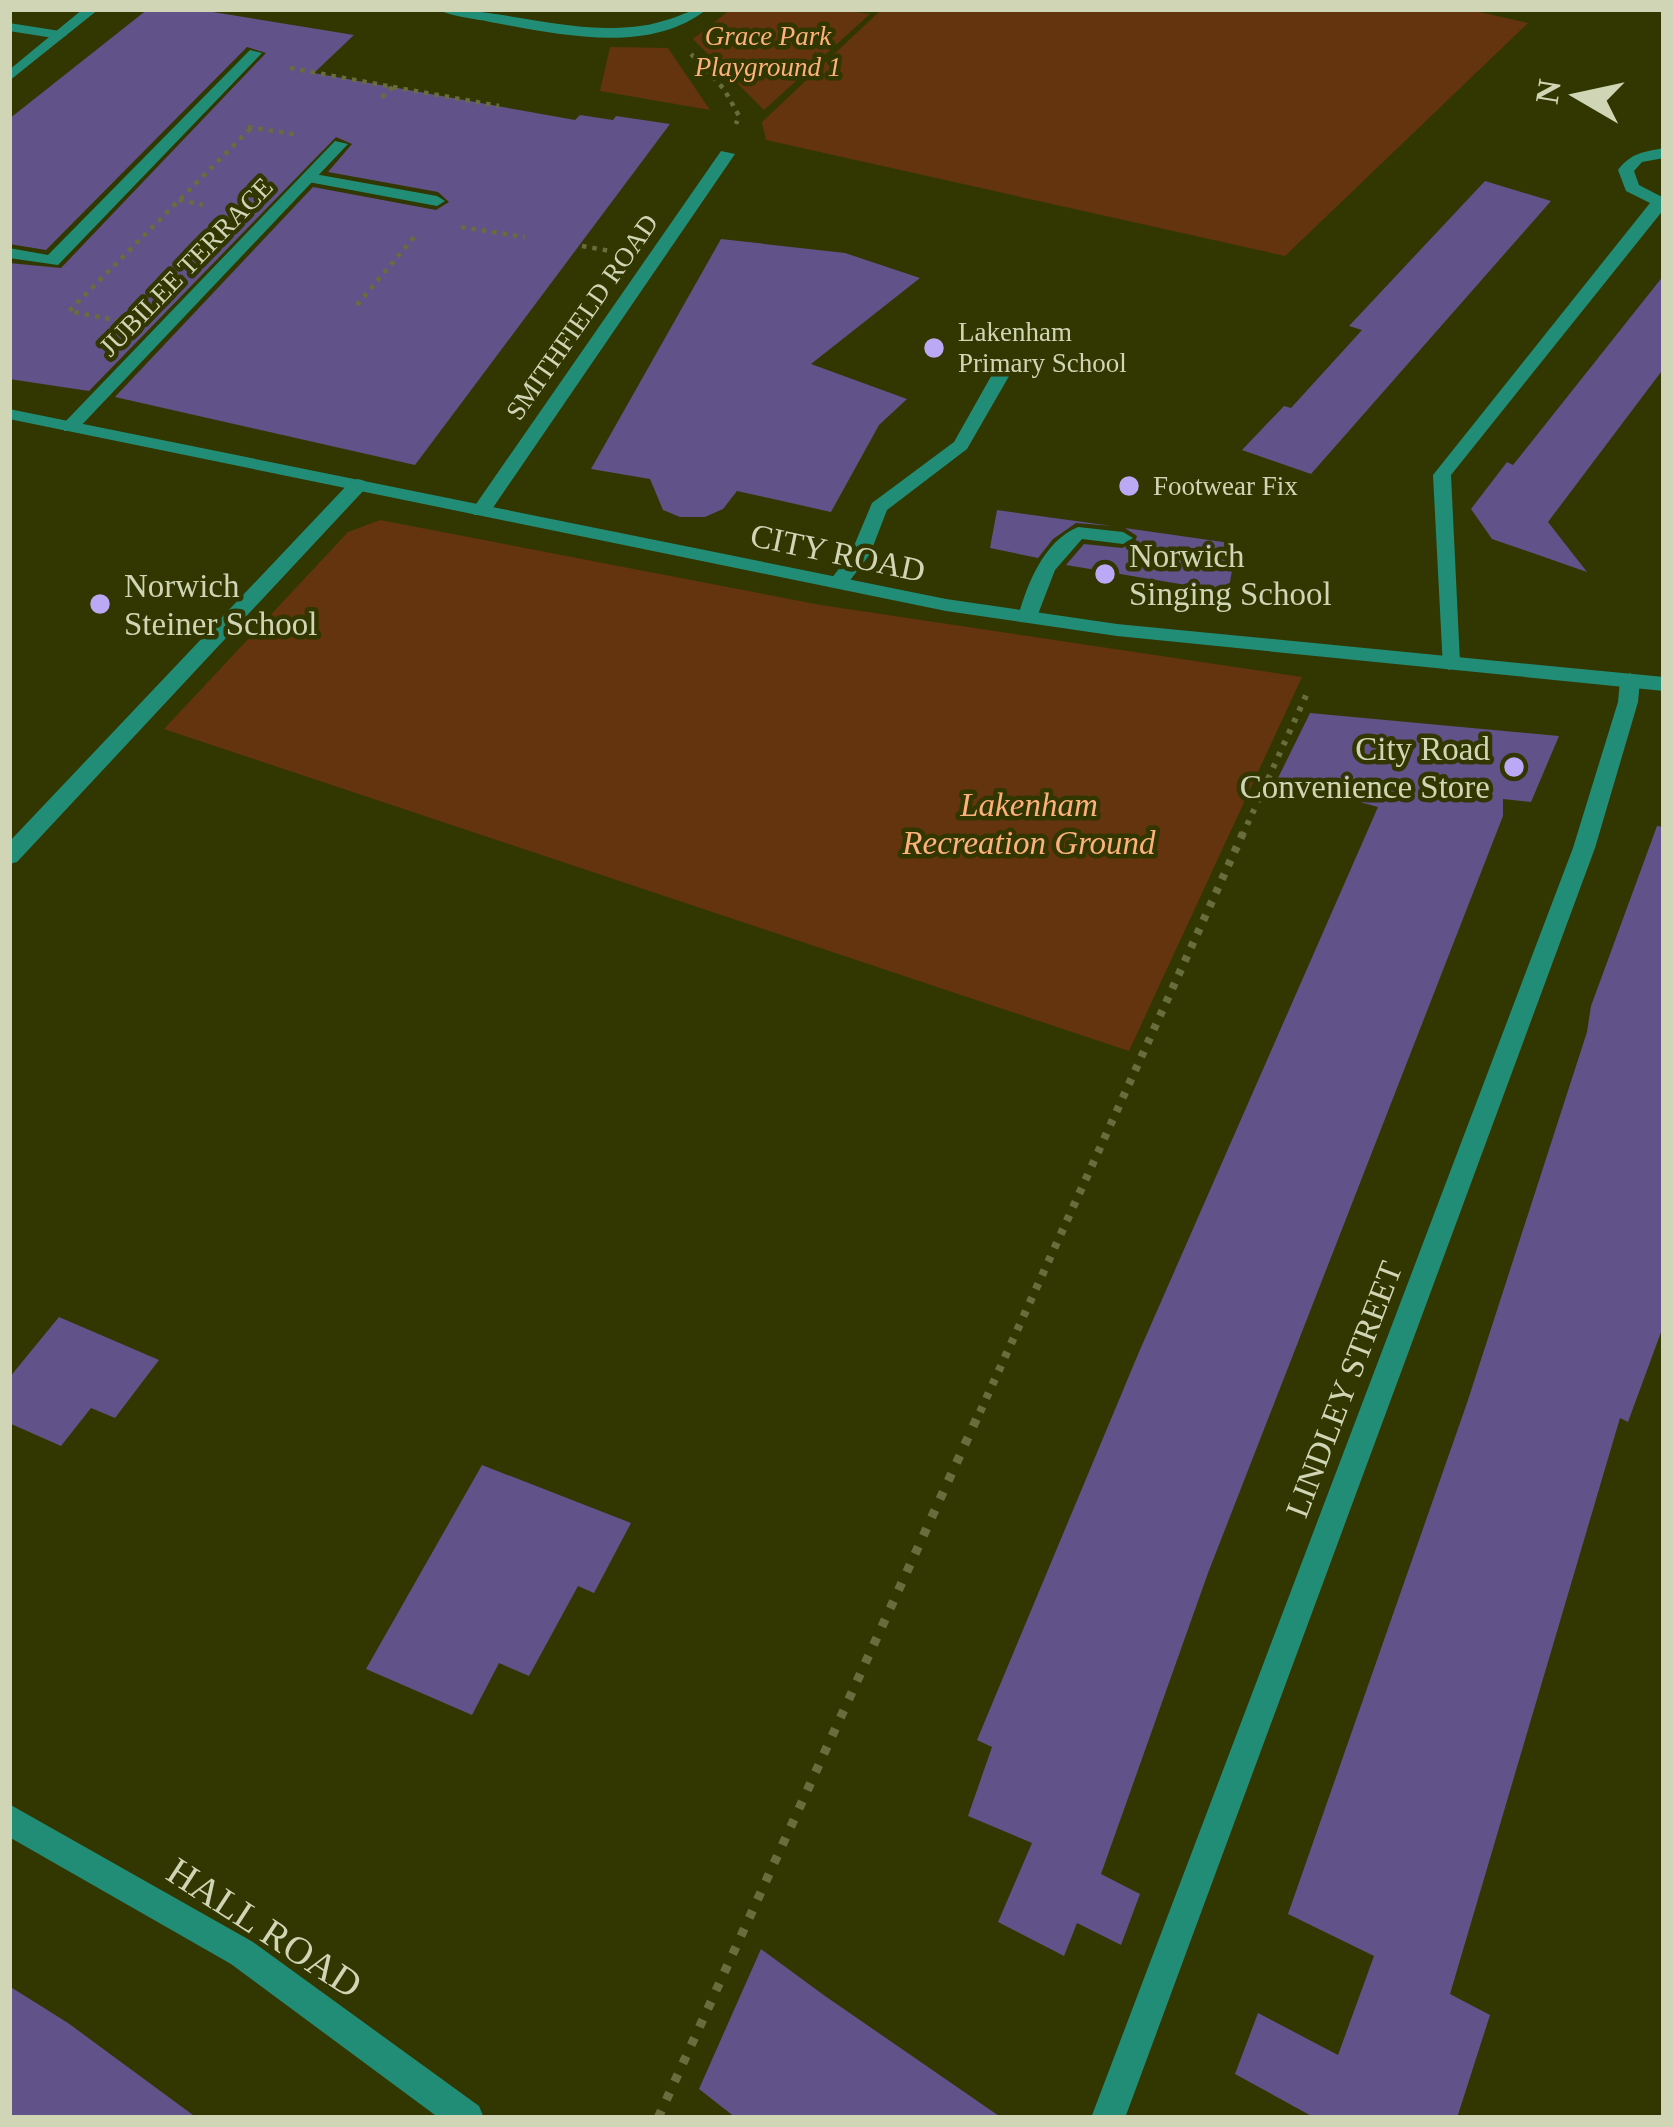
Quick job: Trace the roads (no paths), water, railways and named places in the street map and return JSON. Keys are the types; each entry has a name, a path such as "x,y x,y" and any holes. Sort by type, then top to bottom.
{"street":[{"path":"9,77 92,9"},
{"path":"444,9 622,33 669,28 700,9"},
{"path":"9,27 61,35"},
{"path":"9,253 52,261 255,53"},
{"name":"JUBILEE TERRACE","path":"70,427 340,144"},
{"path":"1450,663 1442,475 1661,204 1632,188 1626,170 1637,158 1664,152"},
{"name":"SMITHFIELD ROAD","path":"481,511 727,154"},
{"path":"309,178 436,201"},
{"path":"838,583 860,554 879,507 962,445 1007,364"},
{"name":"CITY ROAD","path":"9,414 838,583 1028,617 1664,684"},
{"path":"9,856 327,524 358,485"},
{"path":"1028,617 1035,586 1051,556 1078,533 1124,538"},
{"name":"LINDLEY STREET","path":"1108,2118 1584,848 1628,702 1630,680"},
{"name":"HALL ROAD","path":"9,1820 242,1953 467,2118"}],"place":[{"name":"Lakenham Primary School","path":"934,348"},
{"name":"Footwear Fix","path":"1129,486"},
{"name":"Norwich Singing School","path":"1105,574"},
{"name":"Norwich Steiner School","path":"100,604"},
{"name":"City Road Convenience Store","path":"1514,767"}],"park label":[{"name":"Grace Park Playground 1","path":"768,52"},
{"name":"Lakenham Recreation Ground","path":"1029,823"}]}
